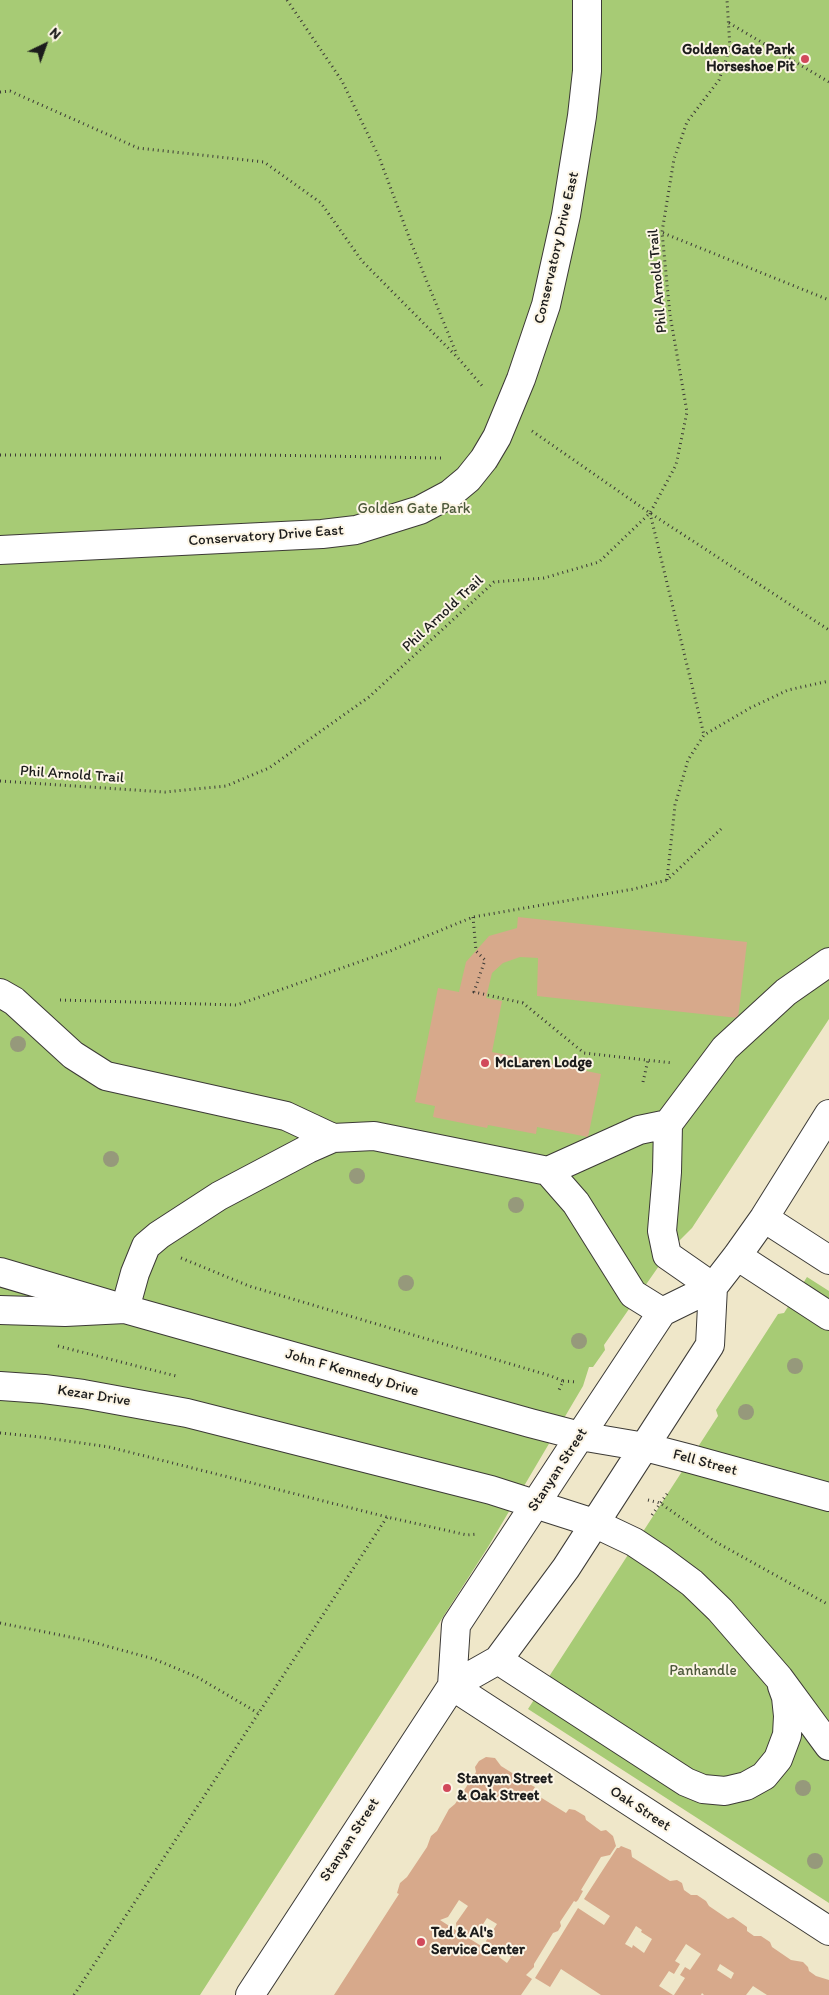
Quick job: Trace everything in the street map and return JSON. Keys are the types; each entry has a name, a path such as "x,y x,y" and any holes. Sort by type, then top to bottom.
{"main road":[{"name":"Conservatory Drive East","path":"0,550 322,534 356,530 420,510 450,494 468,479 484,459 497,437 508,412 534,343 555,269 582,116 587,71 586,0"},
{"path":"713,1287 667,1255 662,1231 667,1172 668,1124 725,1048 786,992 829,962"},
{"path":"7,997 73,1055 106,1076 286,1116 333,1138"},
{"path":"548,1171 576,1203 633,1294 662,1312 713,1287 764,1218 829,1114"},
{"path":"0,1310 66,1312 125,1309 135,1273 146,1246 159,1235 219,1196 308,1149 333,1138 374,1136 548,1171 639,1130 668,1124"},
{"path":"764,1218 829,1260"},
{"path":"737,1256 829,1316"},
{"name":"John F Kennedy Drive","path":"0,1272 125,1309 580,1436"},
{"name":"Stanyan Street","path":"250,1995 452,1686 498,1660 566,1568 645,1448 710,1345 713,1287"},
{"name":"Stanyan Street","path":"452,1686 456,1625 662,1312"},
{"name":"Kezar Drive","path":"0,1386 83,1394 187,1413 491,1490 536,1504"},
{"name":"Fell Street","path":"580,1436 645,1448 829,1497"},
{"path":"536,1504 594,1523 634,1542 692,1584 720,1610 779,1678 829,1746"},
{"path":"498,1660 686,1782 703,1789 725,1792 746,1786 764,1776 778,1759 787,1735 788,1716 786,1697 779,1678"},
{"name":"Oak Street","path":"452,1686 829,1931"}],"path":[{"path":"287,0 342,81 380,157 412,244 458,358"},
{"name":"Phil Arnold Trail","path":"0,781 165,792 226,786 269,768 370,697 494,582 544,578 599,562 650,512 676,465 687,412 670,315 662,232 674,158 687,122 719,80 730,48 727,0"},
{"path":"728,23 829,82"},
{"path":"0,92 10,90 138,148 264,162 321,203 362,261 458,358 486,390"},
{"path":"662,232 829,300"},
{"path":"530,429 650,512 829,630"},
{"path":"0,455 260,455 484,459"},
{"path":"650,512 704,735"},
{"path":"667,880 675,805 688,760 704,735 750,708 788,690 829,681"},
{"path":"7,997 237,1005 390,951 472,917 634,889 667,880 721,829"},
{"path":"472,917 476,951 485,960 474,992 523,1003 584,1053 686,1064 702,1079"},
{"path":"643,1082 648,1060"},
{"path":"173,1255 249,1286 563,1381 582,1383"},
{"path":"558,1390 563,1381"},
{"path":"0,1433 40,1436 109,1447 387,1517 467,1535 479,1534"},
{"path":"652,1515 669,1491"},
{"path":"660,1503 714,1541 829,1605"},
{"path":"74,1995 387,1517"},
{"path":"0,1622 100,1643 154,1659 197,1677 258,1713"}],"green space":[{"name":"Golden Gate Park","path":"0,0 829,0 829,1019 692,1228 670,1250 604,1345 605,1350 593,1367 589,1367 583,1386 488,1547 200,1995 0,1995"},
{"name":"Panhandle","path":"807,1277 829,1291 829,1903 528,1709 718,1416 716,1410 778,1314 784,1313"}],"building":[{"path":"518,917 747,942 738,1018 537,996 538,958 520,957 503,963 492,973 486,998 502,1001 492,1052 601,1074 588,1137 537,1127 536,1134 488,1125 487,1128 433,1117 435,1106 415,1102 438,988 459,992 466,962 489,936 517,928"},
{"path":"486,1757 495,1758 501,1766 531,1782 531,1785 535,1787 532,1792 566,1813 569,1809 575,1810 585,1816 586,1820 601,1831 606,1830 613,1836 616,1846 610,1855 601,1857 581,1890 583,1891 578,1900 574,1901 560,1922 561,1926 558,1931 553,1933 534,1967 526,1975 532,1979 521,1995 334,1995 399,1894 397,1893 400,1883 407,1877 427,1847 431,1836 437,1831 449,1809 455,1804 476,1772 475,1767 479,1761","holes":["459,1900 468,1906 456,1923 457,1931 440,1920 448,1917","487,1918 497,1924 486,1941 486,1949 467,1937 476,1935","503,1951 511,1957 507,1963 499,1957"]},
{"path":"621,1846 631,1850 632,1857 670,1881 677,1880 682,1883 684,1890 691,1895 697,1895 728,1919 733,1917 747,1927 747,1931 754,1936 761,1936 770,1942 772,1947 791,1960 803,1962 809,1971 816,1976 829,1980 829,1995 767,1995 753,1986 746,1995 704,1995 702,1993 701,1995 674,1995 685,1978 680,1975 685,1967 690,1970 701,1954 686,1944 675,1961 680,1964 674,1974 669,1971 659,1986 673,1995 601,1995 561,1969 550,1987 535,1978 578,1908 604,1925 610,1916 584,1899 617,1848","holes":["636,1926 642,1930 641,1932 652,1939 644,1953 633,1945 632,1948 625,1944","720,1964 734,1973 731,1979 717,1970"]}],"place":[{"name":"Golden Gate Park Horseshoe Pit","path":"805,59"},
{"name":"McLaren Lodge","path":"485,1063"},
{"name":"Stanyan Street & Oak Street","path":"447,1788"},
{"name":"Ted & Al's Service Center","path":"421,1942"}]}
